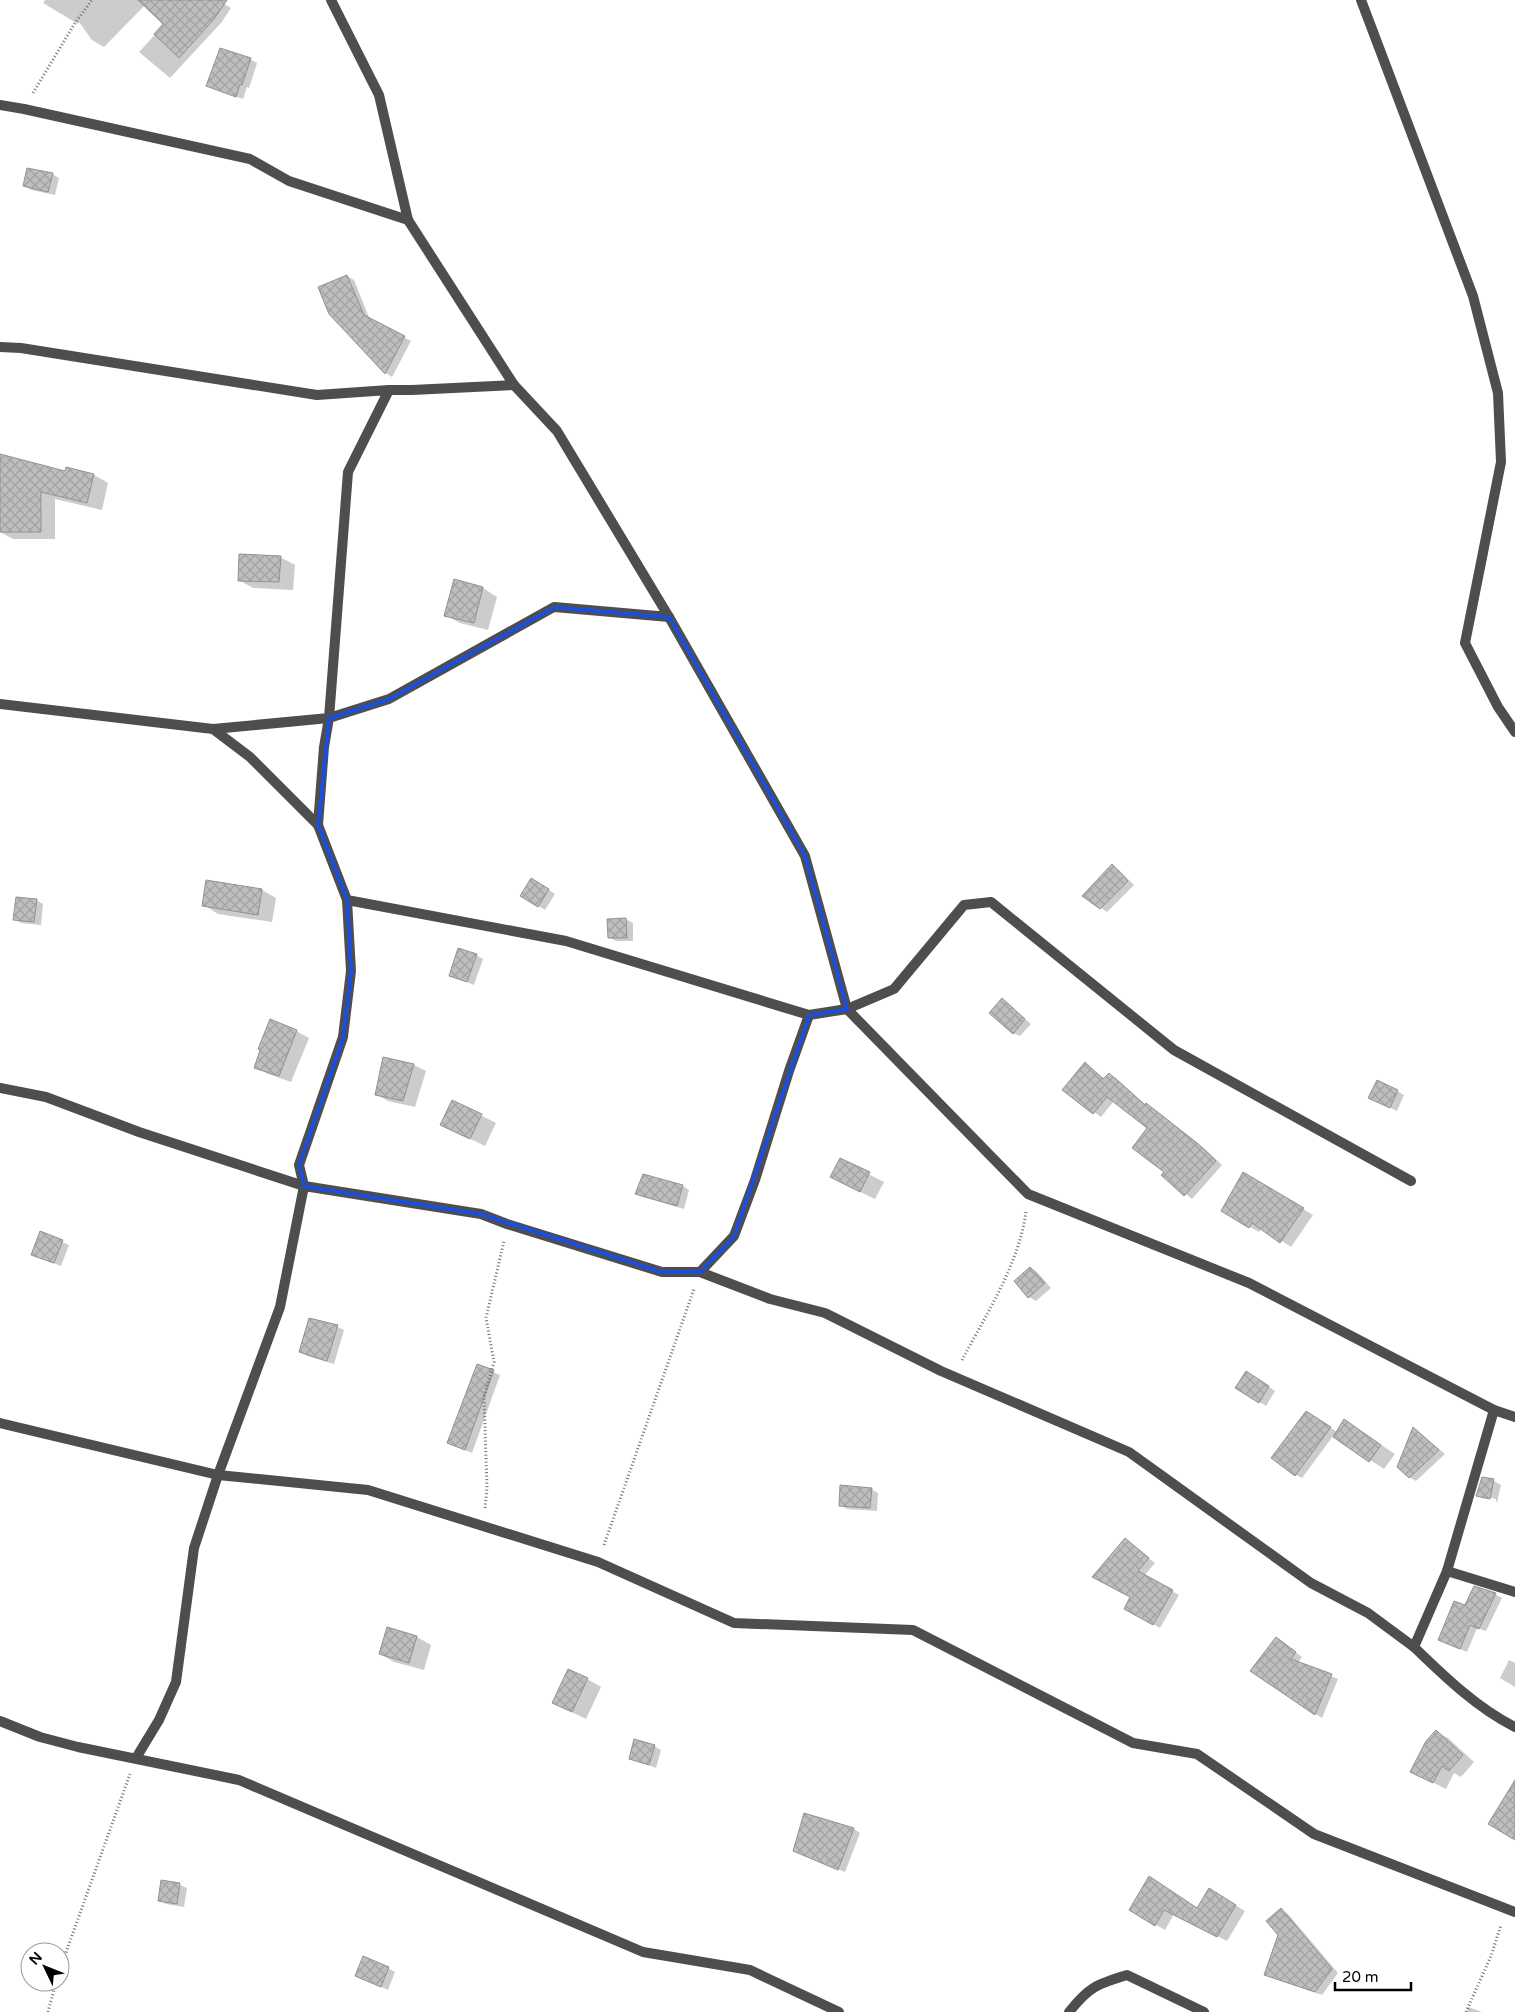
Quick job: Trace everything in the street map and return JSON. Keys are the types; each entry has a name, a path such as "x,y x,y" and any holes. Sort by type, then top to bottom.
{"street":[{"path":"330,0 379,95 408,220 514,385 557,430 669,617 805,856 847,1009 1028,1194 1249,1283 1494,1410 1515,1417"},
{"path":"1361,0 1472,296 1498,393 1501,462 1464,643 1498,707 1515,732"},
{"path":"0,105 250,160 289,181 408,220"},
{"path":"0,347 21,348 317,395 514,385"},
{"path":"318,825 324,747 329,718 348,472 389,390"},
{"path":"0,704 213,729 329,718 389,699 554,607 669,617"},
{"path":"136,1758 159,1720 176,1682 194,1548 218,1475 280,1308 304,1186 299,1165 343,1037 351,971 347,900 318,825 250,757 213,729"},
{"path":"347,900 566,941 809,1015 847,1009 894,989 964,905 991,902 1174,1050 1411,1181"},
{"path":"700,1272 734,1236 755,1180 789,1071 809,1015"},
{"path":"0,1088 46,1097 140,1132 304,1186 481,1214 507,1224 662,1272 700,1272 770,1299 825,1312 953,1376 1129,1452 1311,1583 1368,1613 1414,1647 1446,1677 1502,1720 1515,1727"},
{"path":"1414,1647 1447,1571 1494,1410"},
{"path":"0,1423 218,1475 368,1490 598,1562 734,1623 913,1630 1133,1743 1197,1754 1314,1834 1511,1910"},
{"path":"1447,1571 1515,1592"},
{"path":"0,1721 40,1737 78,1747 239,1780 643,1952 750,1970 838,2012"},
{"path":"1069,2012 1084,1994 1099,1984 1127,1975 1204,2012"}],"path":[{"path":"24,109 75,23 92,0"},
{"path":"953,1376 1002,1284 1024,1228 1028,1194"},
{"path":"483,1526 487,1488 484,1397 494,1362 486,1318 507,1224"},
{"path":"598,1562 700,1272"},
{"path":"70,1942 136,1758"},
{"path":"1466,2012 1511,1910"},
{"path":"48,2012 53,1992"}],"highlighted area":[{"path":"554,607 669,617 805,856 847,1009 809,1015 734,1236 700,1272 662,1272 481,1214 304,1186 299,1165 343,1037 351,971 347,900 318,825 329,718 389,699"}],"building":[{"path":"138,0 227,0 214,19 179,58 154,34 163,24"},
{"path":"220,48 251,58 236,97 206,86"},
{"path":"27,168 53,173 48,192 23,186"},
{"path":"347,275 364,315 405,336 385,374 329,314 318,287"},
{"path":"0,454 65,471 66,467 94,474 87,503 41,492 41,532 0,532"},
{"path":"239,554 281,556 279,582 238,581"},
{"path":"454,579 483,587 474,623 444,616"},
{"path":"1112,864 1128,881 1100,909 1082,896"},
{"path":"531,878 549,889 538,907 520,896"},
{"path":"206,880 262,889 258,915 202,906"},
{"path":"16,897 37,899 34,922 13,920"},
{"path":"626,918 627,938 608,938 607,919"},
{"path":"458,948 477,954 467,982 449,976"},
{"path":"1002,998 1025,1019 1013,1034 989,1013"},
{"path":"270,1019 297,1030 279,1076 254,1068 260,1050 258,1049"},
{"path":"383,1057 414,1064 403,1101 375,1095"},
{"path":"1085,1062 1103,1079 1109,1073 1145,1105 1146,1103 1197,1143 1216,1161 1184,1196 1161,1175 1164,1172 1132,1148 1147,1128 1107,1097 1093,1114 1062,1090"},
{"path":"1377,1080 1398,1090 1390,1108 1368,1098"},
{"path":"452,1100 482,1114 470,1139 440,1125"},
{"path":"840,1158 870,1172 860,1192 830,1177"},
{"path":"1243,1172 1304,1208 1280,1243 1252,1223 1249,1228 1221,1211"},
{"path":"643,1174 683,1185 677,1206 635,1194"},
{"path":"40,1231 63,1240 54,1263 31,1255"},
{"path":"1030,1267 1045,1283 1028,1298 1014,1281"},
{"path":"309,1318 338,1325 327,1361 299,1352"},
{"path":"477,1364 494,1370 465,1450 447,1443"},
{"path":"1246,1371 1269,1386 1259,1403 1235,1388"},
{"path":"1306,1411 1331,1427 1295,1476 1271,1458"},
{"path":"1344,1419 1381,1445 1369,1462 1333,1437"},
{"path":"1413,1427 1439,1450 1409,1478 1397,1467"},
{"path":"1482,1477 1494,1479 1490,1499 1476,1496"},
{"path":"840,1485 872,1488 870,1508 839,1506"},
{"path":"1125,1538 1149,1558 1138,1571 1173,1590 1153,1625 1124,1609 1130,1597 1092,1577"},
{"path":"1474,1586 1496,1593 1479,1629 1470,1625 1460,1649 1438,1640 1454,1601 1465,1605"},
{"path":"387,1627 417,1636 409,1663 379,1654"},
{"path":"1276,1637 1296,1652 1291,1659 1332,1674 1315,1715 1250,1671"},
{"path":"568,1669 588,1678 572,1712 552,1703"},
{"path":"1436,1730 1463,1755 1449,1771 1442,1766 1433,1783 1410,1772 1426,1741"},
{"path":"634,1739 655,1745 649,1765 629,1759"},
{"path":"1515,1780 1515,1840 1488,1824"},
{"path":"804,1813 854,1828 838,1870 793,1851"},
{"path":"1149,1876 1197,1908 1209,1888 1236,1905 1217,1937 1164,1910 1155,1926 1129,1910"},
{"path":"161,1880 180,1883 177,1904 158,1901"},
{"path":"1281,1908 1332,1969 1315,1992 1264,1975 1278,1935 1266,1921"},
{"path":"363,1956 389,1967 381,1987 355,1976"}]}
